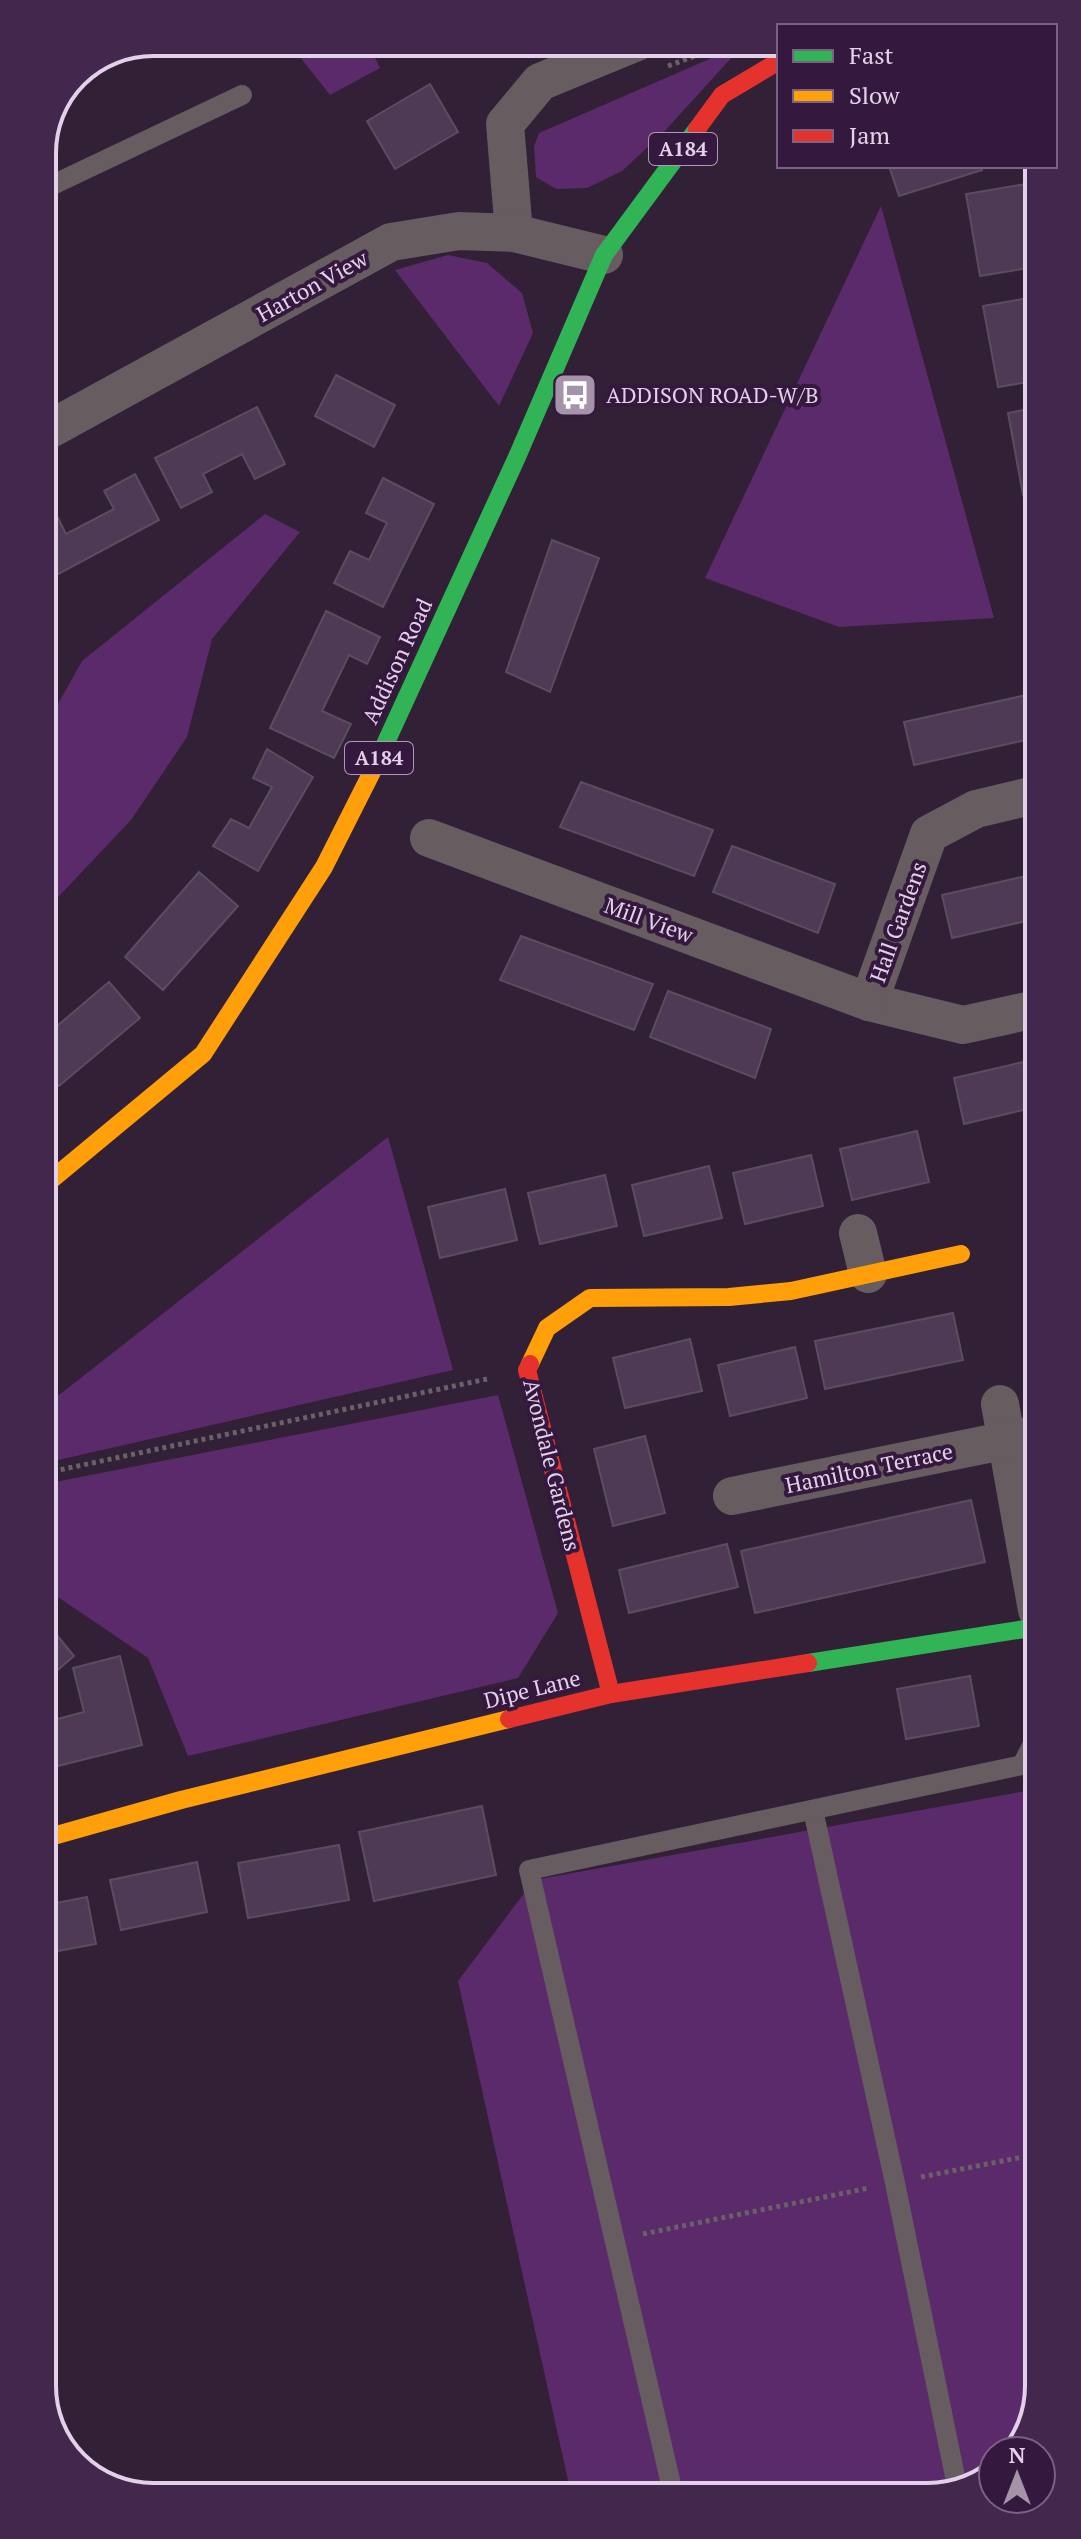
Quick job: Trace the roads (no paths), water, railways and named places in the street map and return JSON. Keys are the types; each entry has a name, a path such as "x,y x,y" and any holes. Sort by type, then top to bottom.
{"street":[{"path":"514,233 505,124 540,82 603,56"},
{"name":"A184","path":"604,255 722,95 777,62"},
{"name":"Harton View","path":"56,426 391,242 459,231 514,233 604,255"},
{"name":"Addison Road","path":"56,1176 203,1054 324,867 358,802 517,457 604,255"},
{"name":"Hall Gardens","path":"1025,797 976,809 929,834 869,1002 963,1025 1025,1011"},
{"name":"Mill View","path":"429,838 869,1002"},
{"path":"858,1233 868,1274"},
{"name":"Avondale Gardens","path":"611,1694 527,1370 547,1328 590,1298 729,1297 791,1291 961,1254"},
{"name":"Hamilton Terrace","path":"732,1496 1014,1426 1025,1514"},
{"name":"Dipe Lane","path":"56,1835 181,1800 611,1694 1025,1629"}],"lane":[{"path":"56,183 242,95"},
{"path":"671,2483 529,1870 1022,1765 1025,1759"},
{"path":"813,1810 895,2183 956,2479"}],"place":[{"name":"ADDISON ROAD-W/B","path":"575,395"}]}
